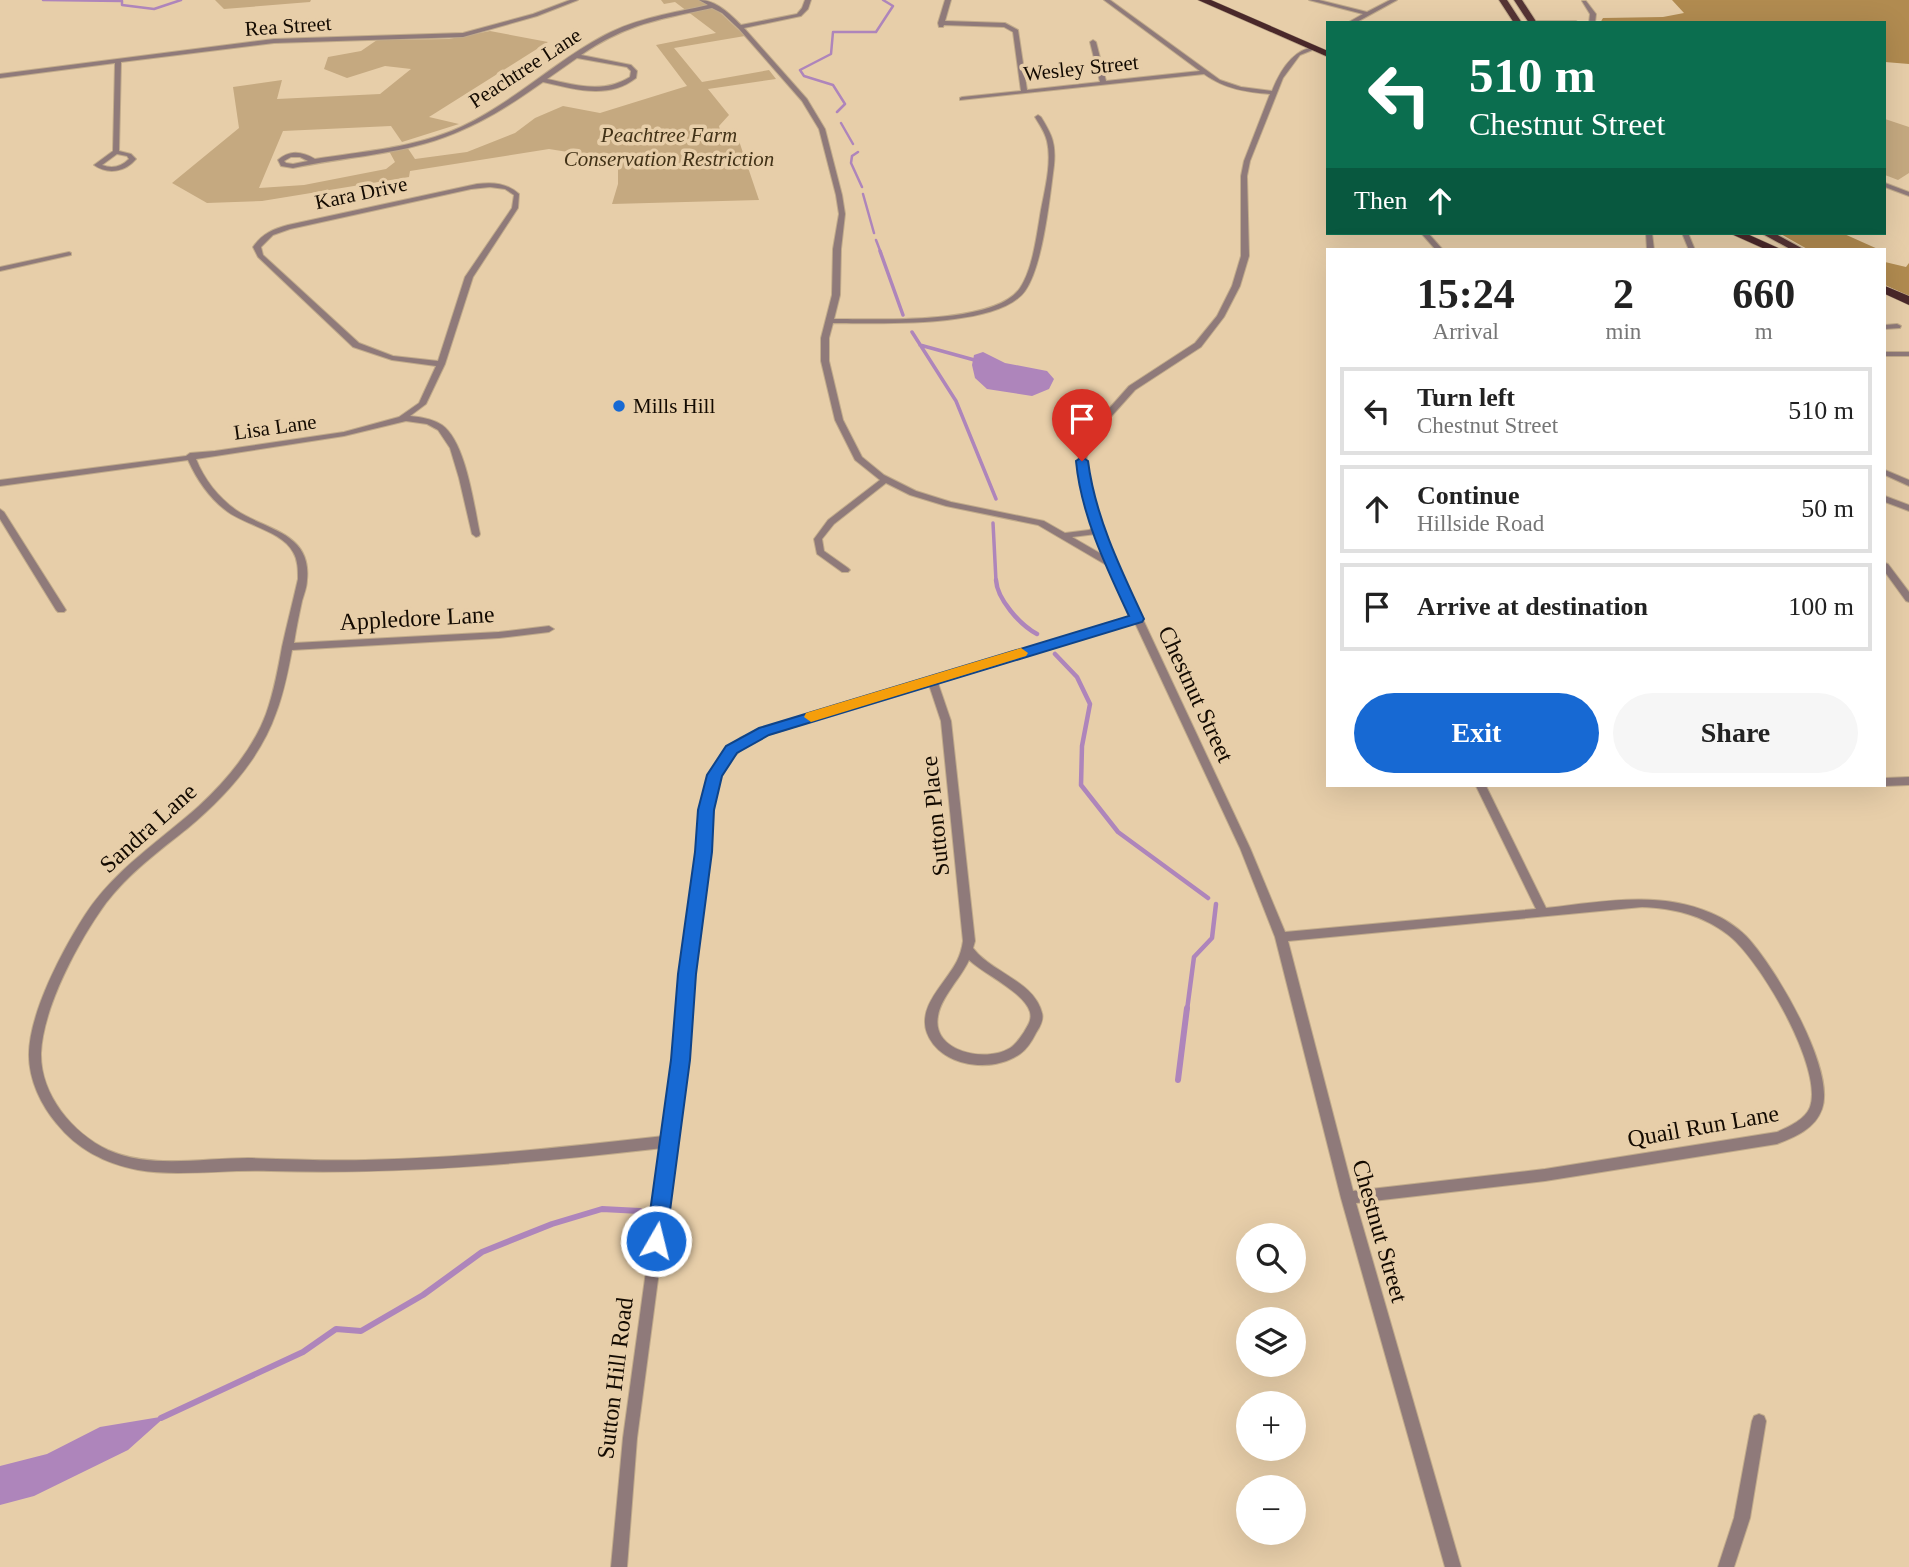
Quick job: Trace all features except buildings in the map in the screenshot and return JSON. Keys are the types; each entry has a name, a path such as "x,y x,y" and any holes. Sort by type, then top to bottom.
{"highway":[{"path":"1203,0 1326,53"},
{"path":"1740,235 1772,248"},
{"path":"1756,235 1787,248"},
{"path":"1886,290 1909,300"},
{"path":"1886,298 1909,309"}],"main road":[{"path":"1503,0 1517,21"},
{"path":"1518,0 1532,21"},
{"path":"1769,235 1796,248"}],"street":[{"name":"Rea Street","path":"0,76 283,40 463,35 543,13 575,0"},
{"path":"702,0 730,16 810,107 828,148 842,214 837,249 836,295 825,338 825,361 839,420 858,458 885,480 934,500 1032,520 1066,535 1110,560"},
{"path":"740,27 799,15 808,0"},
{"path":"948,0 941,24 1005,25 1016,31 1024,92"},
{"path":"1107,0 1205,72 1232,87 1273,93"},
{"path":"1312,0 1366,13"},
{"path":"1353,21 1394,0"},
{"path":"1584,2 1593,14 1592,21"},
{"name":"Peachtree Lane","path":"313,161 403,147 459,130 503,107 606,37 631,26 713,6"},
{"path":"1093,42 1104,84"},
{"name":"Chestnut Street","path":"1313,48 1298,54 1291,61 1273,93 1245,170 1245,256 1236,286 1220,317 1198,345 1132,388 1087,438 1082,461 1083,472 1110,560 1227,808 1281,937 1348,1198 1453,1567"},
{"path":"543,80 600,90 619,86 634,78 634,71 629,66 578,56"},
{"path":"116,152 118,61"},
{"name":"Wesley Street","path":"962,99 1205,72"},
{"path":"829,321 951,318 1002,306 1022,291 1029,279 1037,247 1052,152 1050,138 1038,117"},
{"path":"116,152 129,155 133,159 124,167 115,169 97,165 99,162 116,152"},
{"name":"Kara Drive","path":"403,418 422,404 442,364 469,277 515,208 517,195 512,190 491,184 471,187 288,227 274,231 260,241 257,247 260,256 356,345 392,358 442,364"},
{"path":"1886,185 1909,194"},
{"path":"1426,235 1438,248"},
{"path":"0,269 69,254"},
{"path":"1886,327 1897,326"},
{"path":"1886,354 1909,354"},
{"path":"403,418 431,423 446,434 464,479 475,534"},
{"name":"Lisa Lane","path":"0,483 348,434 403,418"},
{"name":"Sandra Lane","path":"190,457 202,480 225,506 239,516 278,532 296,547 303,568 303,579 272,712 246,759 218,794 110,888 78,937 40,1029 35,1053 37,1071 46,1098 58,1117 71,1132 103,1154 139,1164 176,1167 246,1164 368,1166 474,1161 670,1141"},
{"path":"1886,472 1909,483"},
{"path":"845,570 820,552 818,539 831,522 885,480"},
{"path":"1886,499 1909,508"},
{"path":"0,512 61,610"},
{"path":"1066,535 1091,533 1099,528"},
{"path":"1886,567 1909,599"},
{"name":"Sutton Hill Road","path":"619,1567 640,1351 670,1141 704,852 706,810 715,775 732,750 764,732 1137,619"},
{"name":"Appledore Lane","path":"287,646 499,635 549,629"},
{"name":"Sutton Place","path":"932,680 946,721 954,814 968,920 967,948 958,970 933,1009 930,1020 933,1035 954,1054 985,1059 1003,1057 1015,1051 1026,1039 1036,1024 1036,1013 1009,983 980,965 967,948"},
{"path":"1886,782 1909,781"},
{"path":"1482,787 1544,912"},
{"name":"Quail Run Lane","path":"1281,937 1656,902 1689,909 1706,916 1740,938 1757,957 1778,989 1815,1067 1819,1093 1817,1108 1797,1130 1777,1138 1545,1175 1348,1198"},
{"path":"1726,1567 1742,1518 1759,1421"}],"green space":[{"path":"215,0 311,0 224,9"},
{"name":"Peachtree Farm Conservation Restriction","path":"661,0 702,0 713,6 745,36 674,48 702,82 769,70 776,79 708,89 729,115 719,126 722,138 738,138 759,200 612,204 618,184 618,160 549,149 410,171 409,177 262,201 207,203 172,183 239,128 233,87 282,80 277,99 380,94 411,69 385,66 347,78 324,69 328,57 361,51 377,40 449,39 490,31 548,42 429,117 459,124 402,142 391,126 283,131 259,188 304,185 386,169 395,162 389,151 407,147 415,159 467,152 515,133 535,118 563,106 600,113 687,86 656,45 716,33 675,2 664,4"},
{"path":"1886,119 1909,127 1909,173 1898,180 1886,175"}],"shaded area":[{"path":"1672,0 1909,0 1909,64 1886,62 1886,21 1601,21 1603,18 1663,17 1684,13"},
{"path":"1783,235 1846,235 1876,248 1805,248"},
{"path":"1886,262 1906,267 1909,263 1909,296 1886,285"},
{"path":"983,352 1005,363 1047,371 1054,379 1049,389 1032,396 987,389 975,378 972,365 974,355"},
{"path":"166,1416 128,1450 34,1496 0,1505 0,1466 47,1454 100,1427"}],"waterway":[{"path":"43,0 122,1 122,5 154,9 181,0"},
{"path":"837,112 845,104 833,85 804,76 800,70 831,54 833,32 876,32 893,6 883,0"},
{"path":"841,123 853,144"},
{"path":"858,152 852,156 851,163 862,187"},
{"path":"863,194 874,233"},
{"path":"876,240 881,253"},
{"path":"880,251 903,315"},
{"path":"912,332 920,345"},
{"path":"920,345 978,361"},
{"path":"920,345 956,401 996,499"},
{"path":"993,523 996,581"},
{"path":"996,580 1000,595 1010,611 1037,634"},
{"path":"1055,654 1077,677 1090,704 1082,746 1081,785 1118,832 1208,898"},
{"path":"1187,1010 1194,957 1212,938 1216,904"},
{"path":"1178,1080 1187,1008"},
{"path":"161,1418 303,1352 336,1329 361,1331 423,1295 482,1252 552,1224 602,1209 640,1211"}],"slow traffic":[{"path":"811,717 1021,653"}],"place":[{"name":"Mills Hill","path":"619,406"}],"route":[{"path":"656,1241 681,1060 687,974 704,852 704,824 709,792 715,775 732,750 764,732 1137,619 1110,560 1085,485 1082,461"}]}
